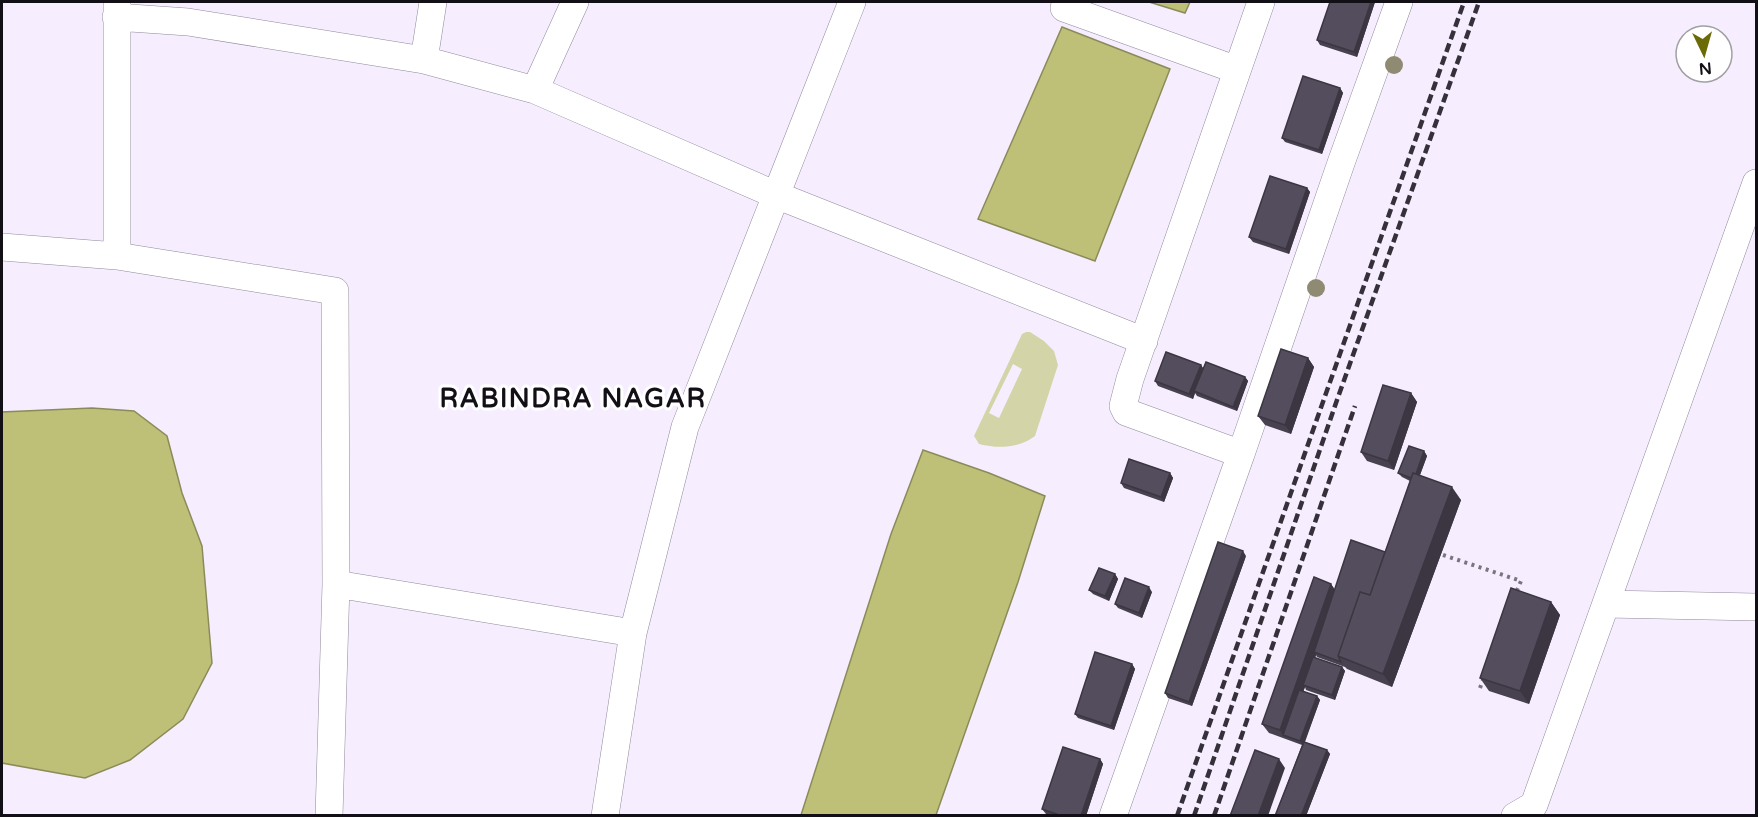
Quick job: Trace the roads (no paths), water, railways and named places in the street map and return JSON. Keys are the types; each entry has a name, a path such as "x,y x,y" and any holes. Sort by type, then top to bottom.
{"street":[{"path":"424,60 433,2"},
{"path":"534,90 575,2"},
{"path":"605,816 633,633 685,427 852,2"},
{"path":"1241,454 1126,412 1123,406 1261,2"},
{"path":"1113,816 1399,2"},
{"path":"1064,8 1237,70"},
{"path":"117,256 116,9 190,12 424,60 534,90 776,195 1144,341"},
{"path":"1515,816 1534,805 1756,183"},
{"path":"2,247 117,256 335,291 336,584 329,816"},
{"path":"336,584 633,633"},
{"path":"1606,604 1756,607"}],"railway":[{"path":"1177,816 1464,2"},
{"path":"1194,816 1337,400 1479,2"},
{"path":"1214,816 1355,406"}],"district":[{"name":"RABINDRA NAGAR","path":"573,398"}]}
